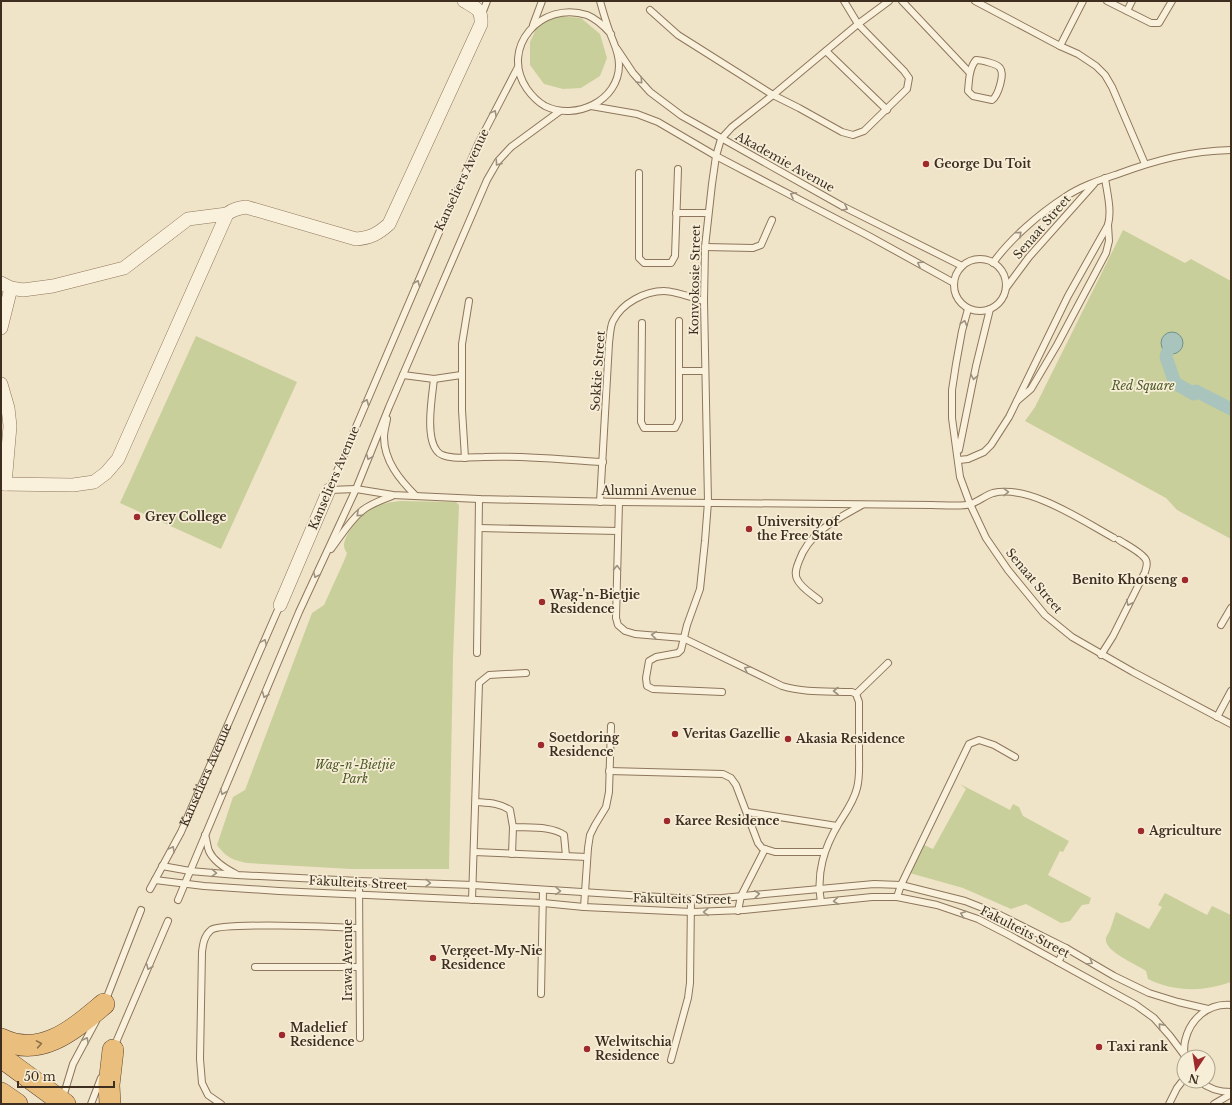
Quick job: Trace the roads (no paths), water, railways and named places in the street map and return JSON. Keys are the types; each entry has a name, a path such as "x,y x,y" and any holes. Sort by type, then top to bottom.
{"highway":[{"path":"1,1039 17,1044 33,1046 49,1042 78,1026 104,1004"},
{"path":"110,1104 109,1085 113,1050"},
{"path":"1,1058 62,1103"},
{"path":"1,1093 17,1104"},
{"path":"1,1098 7,1104"}],"street":[{"path":"1,328 6,285 23,290 53,286 124,268 188,219 228,214 237,208 246,207 356,239 368,238 380,232 389,224 481,24 482,16 477,8 464,1"},
{"path":"1,384 8,408 10,426 3,484 73,485 94,482 106,473 118,459 228,214"},
{"name":"Kanseliers Avenue","path":"280,605 329,490"}],"lane":[{"path":"482,16 487,1"},
{"name":"Kanseliers Avenue","path":"542,1 533,25 524,38 519,52 518,67 523,83 532,96 544,106 560,111 576,111 591,106 605,96 614,82 619,66 617,49 600,1"},
{"path":"650,10 678,35 773,95 842,132 853,135 864,131 887,110 907,89 909,78 858,24 844,1"},
{"name":"Konvokosie Street","path":"722,692 653,689 647,686 646,678 649,661 656,657 678,653 681,650 683,638 700,589 708,502 704,301 705,247 716,156 721,139 732,127 826,52 858,24 889,1"},
{"path":"902,1 970,73 968,93 973,96 989,100 995,98 998,94 1002,73 999,66 976,60 970,73"},
{"path":"975,1 1078,54 1106,75 1146,164"},
{"path":"1060,46 1084,1"},
{"path":"1107,1 1151,22 1159,23 1172,1"},
{"path":"1127,11 1132,1"},
{"name":"Kanseliers Avenue","path":"533,25 545,17 559,12 574,12 588,15 601,23 611,34"},
{"name":"Akademie Avenue","path":"617,49 650,92 682,116 842,206 962,266"},
{"path":"826,52 887,110"},
{"name":"Kanseliers Avenue","path":"329,490 440,228 475,151 518,67"},
{"name":"Akademie Avenue","path":"591,106 644,116 658,122 716,156 867,235 954,283"},
{"name":"Kanseliers Avenue","path":"178,900 324,558 356,489 389,407 487,180 498,161 511,147 560,111"},
{"path":"1230,150 1231,143"},
{"name":"Senaat Street","path":"993,263 1004,248 1045,211 1066,196 1096,181 1146,164 1181,155 1230,150"},
{"path":"639,173 639,258 644,263 671,263 675,256 678,169"},
{"path":"1016,402 1031,389 1058,345 1106,254 1109,241 1109,214 1105,178"},
{"name":"Senaat Street","path":"958,457 990,309 1001,301 1006,288 1043,241 1096,181"},
{"path":"676,213 708,213"},
{"path":"705,247 753,248 762,245 772,220"},
{"path":"958,457 968,459 984,452 991,445 1009,417 1068,296 1108,225"},
{"path":"990,309 975,311 968,309 957,298 954,290 954,283 955,277 962,266 977,259 993,263 1002,271 1006,288"},
{"name":"Sokkie Street","path":"600,502 609,343 613,322 621,309 648,293 666,290 704,301"},
{"path":"465,458 461,375 462,344 468,301"},
{"name":"Senaat Street","path":"968,309 962,331 952,390 952,418 960,477 970,504 986,538 1008,570 1045,615 1072,638 1231,724"},
{"path":"642,323 640,422 644,428 675,428 679,420 679,321"},
{"path":"678,371 705,371"},
{"path":"403,375 434,379 461,375"},
{"path":"434,379 430,430 437,452 442,455 465,458 496,456 603,462"},
{"path":"389,407 384,436 387,453 396,474 416,496"},
{"name":"Alumni Avenue","path":"329,490 356,489 393,495 479,499 600,502 970,504"},
{"path":"970,504 993,493 1010,492 1029,494 1056,506 1117,539 1146,559 1147,565 1145,572 1113,636 1101,655"},
{"path":"324,558 354,519 363,510 378,501 393,495"},
{"path":"477,653 479,499"},
{"path":"619,502 616,618 618,625 625,631 635,634 683,638 782,686 803,691 852,692 856,694 859,702 859,773 857,788 852,802 837,826 824,852 820,871 819,888 821,902"},
{"path":"819,600 804,588 796,576 797,566 802,552 813,537 827,526 863,504"},
{"path":"479,528 618,531"},
{"name":"Kanseliers Avenue","path":"150,889 180,832 280,605"},
{"path":"1221,625 1231,608"},
{"path":"856,694 888,663"},
{"path":"472,900 479,683 489,675 526,673"},
{"path":"1217,717 1231,691"},
{"path":"584,907 590,835 606,807 608,799 611,726"},
{"path":"897,897 900,885 969,744 979,740 994,745 1015,757"},
{"path":"609,771 723,774 732,778 736,784 758,843 762,848 775,852 824,852"},
{"path":"476,802 494,803 510,810 513,827 512,854"},
{"path":"747,812 837,826"},
{"path":"513,827 551,829 560,832 564,835 566,856"},
{"path":"205,835 209,851 214,859 237,875"},
{"path":"738,911 741,896 765,849"},
{"path":"474,852 587,857"},
{"name":"Fakulteits Street","path":"162,866 190,871 237,875 473,885 691,899 722,898 874,884 900,885 965,901 985,908 1066,948 1114,976 1149,993 1208,1009"},
{"name":"Fakulteits Street","path":"155,880 185,884 279,891 543,903 584,907 692,912 738,911 872,897 897,897 938,905 978,919 1009,934 1136,1005 1154,1018 1179,1049"},
{"name":"Irawa Avenue","path":"359,881 358,928 360,1038"},
{"path":"541,994 543,890"},
{"path":"671,1060 688,998 692,912 691,899"},
{"path":"62,1103 74,1064 104,1004 141,910"},
{"path":"91,1104 168,922"},
{"path":"221,1104 208,1095 202,1083 200,1059 202,952 205,937 212,929 220,927 258,925 358,928"},
{"path":"1058,962 1066,948"},
{"path":"255,967 359,967"},
{"name":"Fakulteits Street","path":"1184,1049 1184,1042 1188,1029 1197,1017 1208,1009 1229,1004"},
{"path":"1169,1104 1176,1089"},
{"path":"1210,1089 1231,1093"},
{"path":"1214,1104 1231,1093"}],"water":[{"path":"1172,332 1180,335 1183,343 1180,351 1172,354 1164,351 1161,343 1164,335"}],"waterway":[{"path":"1167,353 1166,357 1175,383 1194,394 1196,391 1231,409"}],"place":[{"name":"George Du Toit","path":"926,164"},
{"name":"Grey College","path":"137,517"},
{"name":"University of the Free State","path":"749,529"},
{"name":"Benito Khotseng","path":"1185,580"},
{"name":"Wag-'n-Bietjie Residence","path":"542,602"},
{"name":"Veritas Gazellie","path":"675,734"},
{"name":"Akasia Residence","path":"788,739"},
{"name":"Soetdoring Residence","path":"541,745"},
{"name":"Karee Residence","path":"667,821"},
{"name":"Agriculture","path":"1141,831"},
{"name":"Vergeet-My-Nie Residence","path":"433,958"},
{"name":"Madelief Residence","path":"282,1035"},
{"name":"Taxi rank","path":"1099,1047"},
{"name":"Welwitschia Residence","path":"587,1049"}],"park label":[{"name":"Red Square","path":"1143,386"},
{"name":"Wag-n'-Bietjie Park","path":"355,772"}]}
